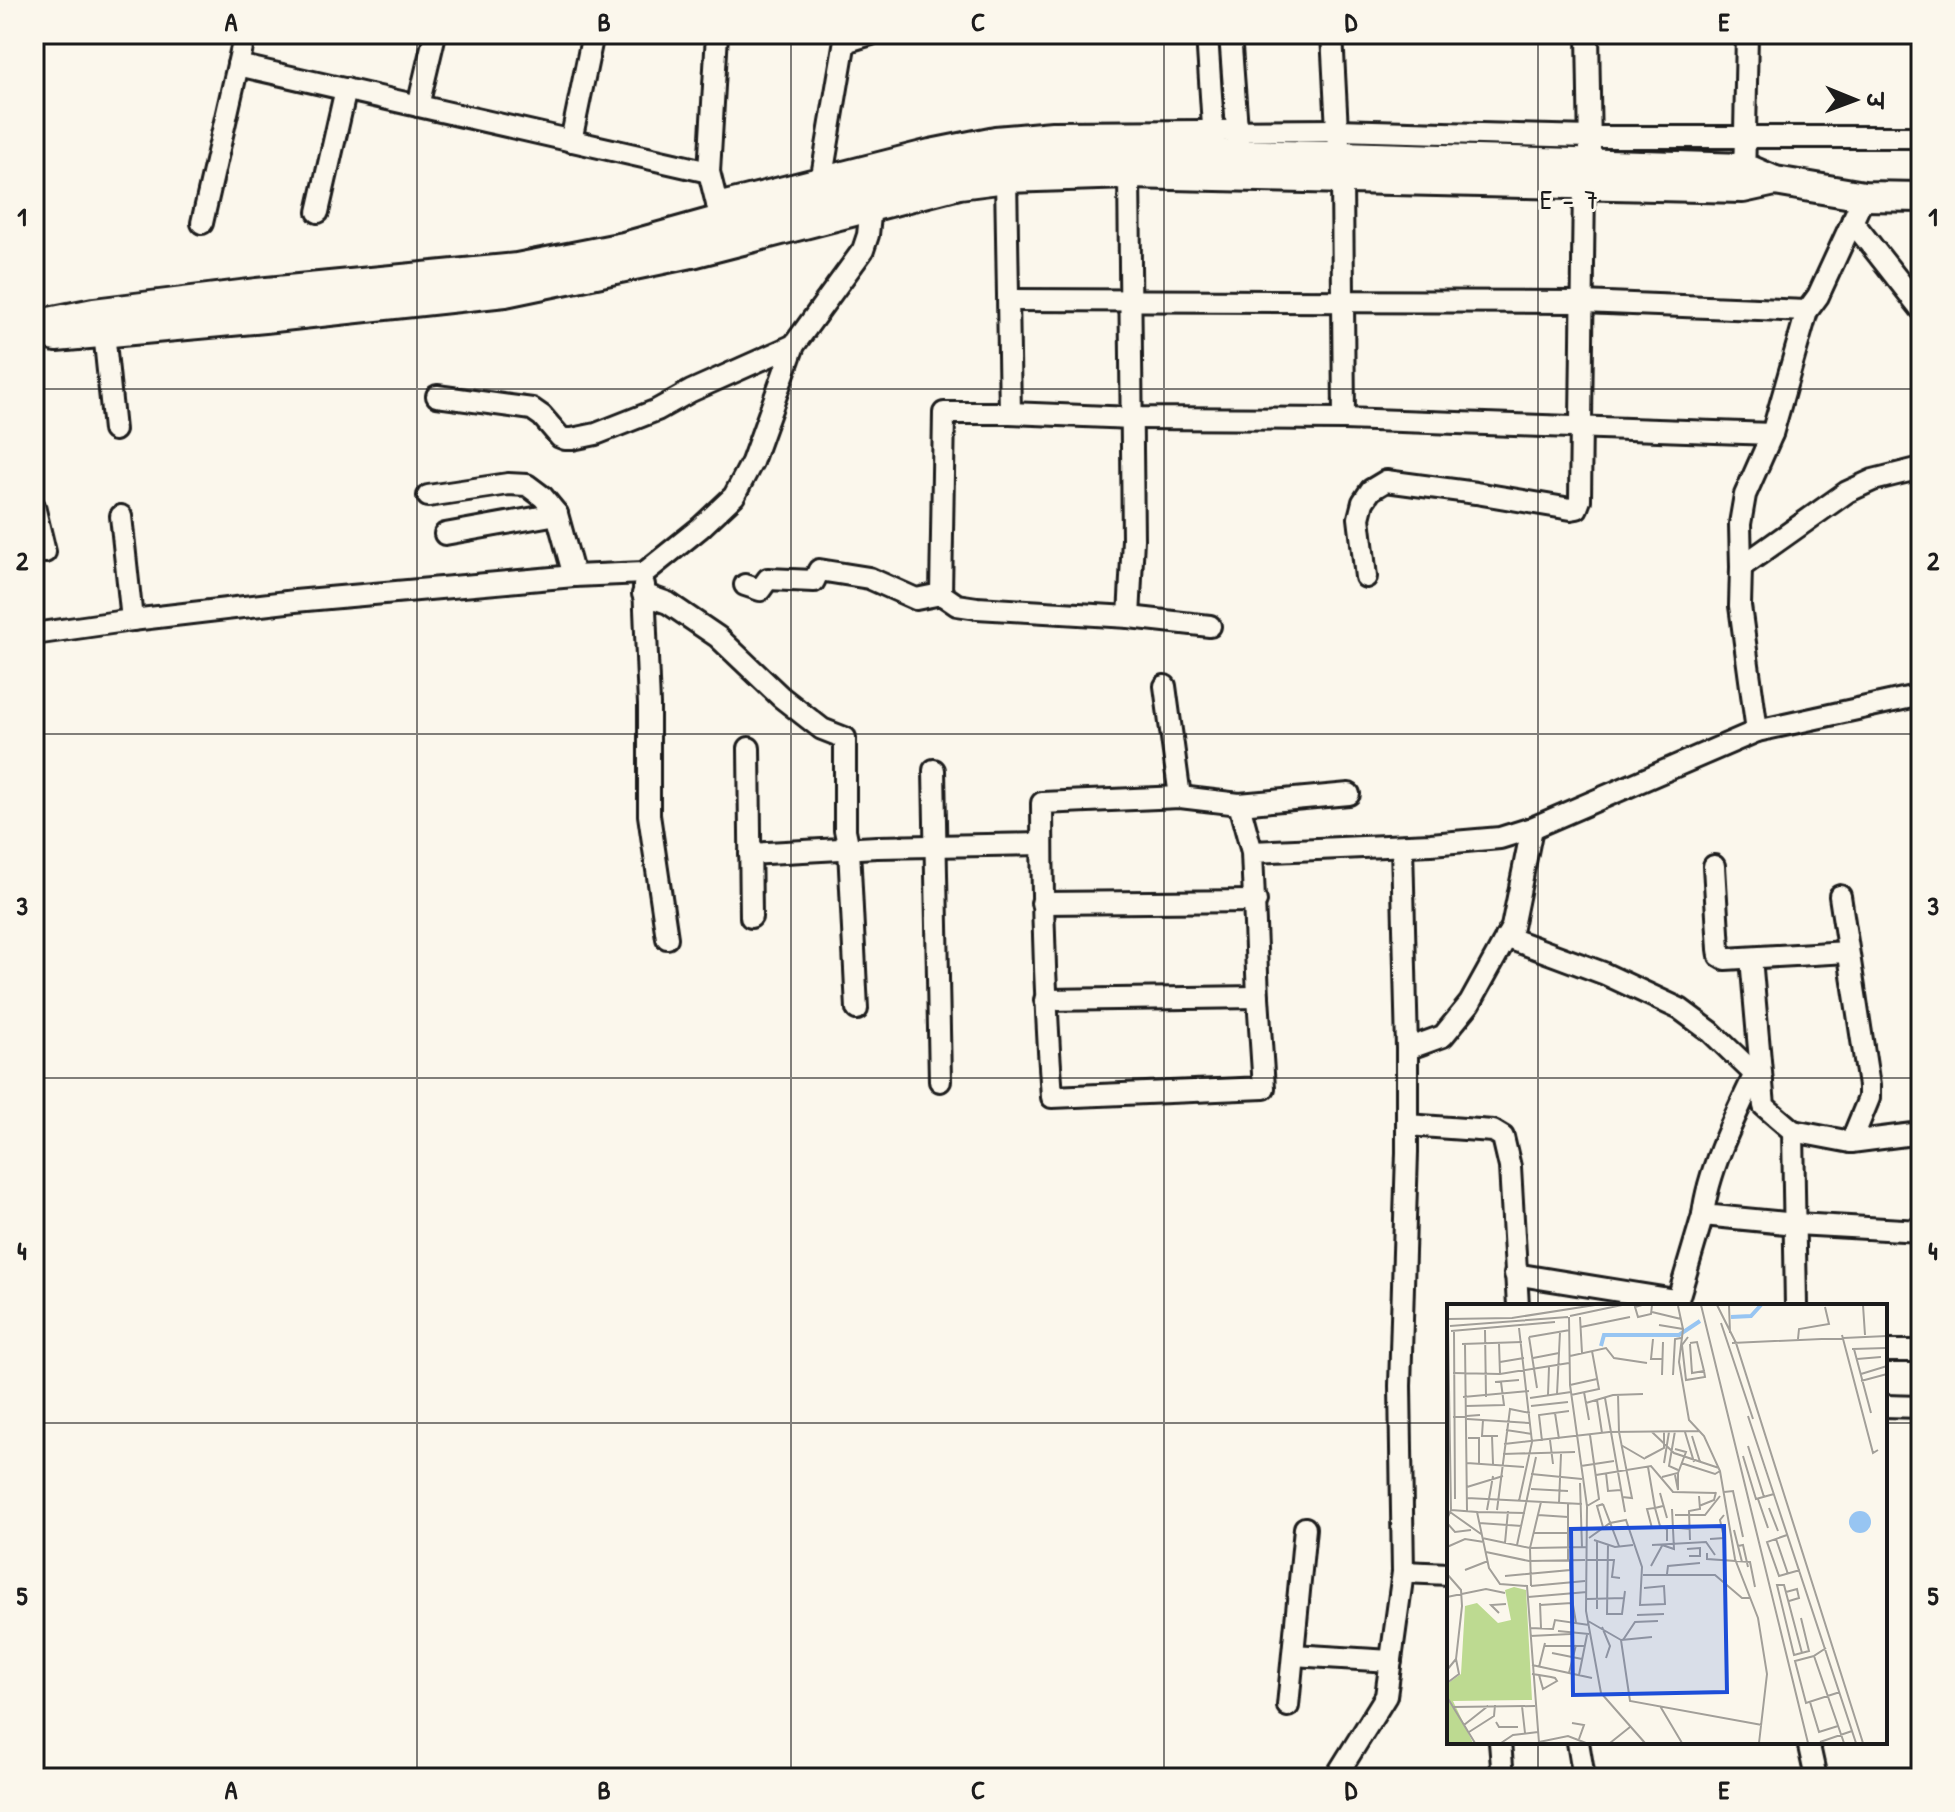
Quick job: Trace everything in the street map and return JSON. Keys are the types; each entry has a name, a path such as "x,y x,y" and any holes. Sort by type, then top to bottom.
{"street":[{"path":"202,223 245,34"},
{"path":"418,106 435,34"},
{"path":"571,141 592,34"},
{"path":"717,34 709,172 722,223"},
{"path":"821,186 846,38 871,34"},
{"path":"1207,34 1227,153"},
{"path":"1227,153 1230,34"},
{"path":"1332,34 1340,155 1344,419"},
{"path":"1366,577 1359,518 1363,502 1371,490 1386,481 1577,508 1580,500 1582,302 1588,162 1588,34"},
{"path":"1744,178 1747,34"},
{"path":"238,65 709,172"},
{"path":"318,212 346,89"},
{"path":"34,342 58,336 505,292 722,223 930,150 995,137 1052,132 1227,153 1588,162 1745,136 1921,137"},
{"path":"821,186 872,195 988,160 1028,155 1227,153 1588,162 1775,181 1858,208 1921,197"},
{"path":"34,325 94,313 257,293 517,268 624,247 722,223 872,195 1006,178 1129,174 1227,153"},
{"path":"1129,174 1133,418 1133,539 1129,617"},
{"path":"1006,178 1010,413"},
{"path":"34,634 295,601 574,576 644,573 734,496 752,462 794,345 863,250 868,235 872,195"},
{"path":"1858,208 1921,309"},
{"path":"1757,731 1740,606 1740,524 1745,495 1772,434 1807,311 1818,296 1858,208"},
{"path":"1009,300 1582,302 1807,311"},
{"path":"104,332 114,430"},
{"path":"437,396 532,409 560,437 572,439 596,434 646,415 691,391 794,345"},
{"path":"941,594 944,413 1344,419 1772,434"},
{"path":"1741,567 1847,492 1873,480 1921,468"},
{"path":"428,496 508,484 527,485 543,497 557,514 574,576"},
{"path":"34,506 45,552"},
{"path":"445,534 557,514"},
{"path":"121,516 132,620"},
{"path":"745,585 760,590 768,579 814,581 819,570 869,578 916,599 941,594 957,605 977,608 1129,617 1210,626"},
{"path":"644,573 649,815 667,938"},
{"path":"643,594 668,603 718,637 781,697 822,729 845,738 845,830 849,849 857,1009"},
{"path":"1165,686 1180,797"},
{"path":"1252,852 1402,846 1500,838 1532,828 1757,731 1921,695"},
{"path":"749,748 751,917"},
{"path":"934,770 940,1081"},
{"path":"1239,804 1252,852 1264,1088 1052,1097 1045,1000 1042,803 1180,797 1239,804 1349,794"},
{"path":"1407,1049 1443,1036 1470,1003 1512,927 1532,828"},
{"path":"750,854 877,847 1042,844"},
{"path":"1335,1778 1386,1696 1403,1572 1400,1386 1407,1049 1402,846"},
{"path":"1714,866 1720,956 1730,959 1848,952"},
{"path":"1840,896 1869,1086 1869,1098 1851,1142"},
{"path":"1042,903 1256,901"},
{"path":"1506,937 1603,973 1680,1009 1711,1032 1758,1078"},
{"path":"1751,958 1758,1078 1764,1106 1793,1131 1851,1142 1921,1133"},
{"path":"1045,1000 1258,997"},
{"path":"1675,1304 1720,1155 1735,1115 1758,1078"},
{"path":"1407,1125 1493,1131 1503,1137 1510,1167 1518,1304"},
{"path":"1793,1131 1796,1304"},
{"path":"1703,1215 1921,1231"},
{"path":"1515,1274 1669,1299 1673,1304"},
{"path":"1887,1351 1921,1351"},
{"path":"1887,1406 1921,1407"},
{"path":"1288,1706 1305,1528"},
{"path":"1403,1572 1447,1574"},
{"path":"1293,1655 1391,1661"},
{"path":"1500,1744 1503,1778"},
{"path":"1580,1744 1584,1778"},
{"path":"1810,1744 1816,1778"}],"district":[{"name":"E - 7","path":"1570,199"}]}
